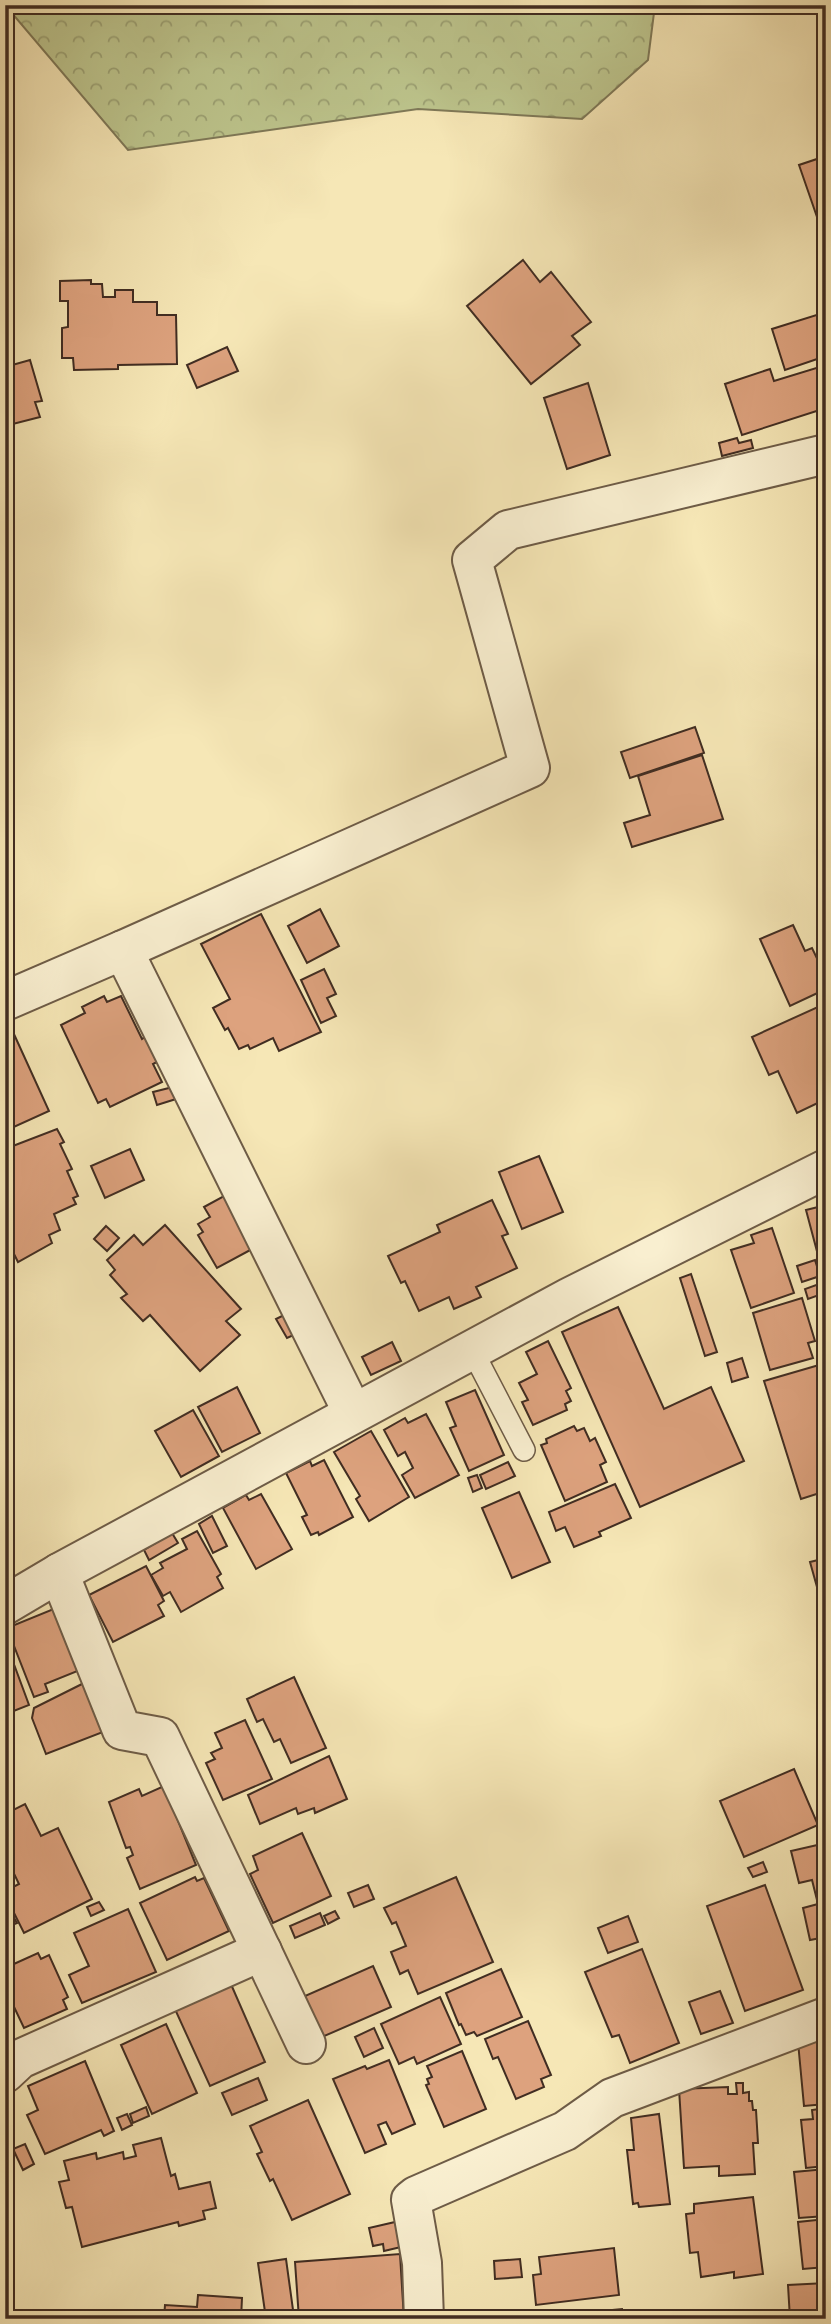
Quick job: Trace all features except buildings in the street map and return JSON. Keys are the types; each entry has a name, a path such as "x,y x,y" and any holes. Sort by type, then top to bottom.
{"street":[{"path":"5,1001 530,768 472,560 508,530 826,454"},
{"path":"123,950 353,1413"},
{"path":"5,1605 59,1573 570,1297 826,1169"},
{"path":"59,1573 122,1730 160,1737 306,2044"},
{"path":"5,2073 20,2059 262,1951"},
{"path":"424,2319 422,2263 411,2200 565,2131 612,2098 826,2017"}],"lane":[{"path":"472,1350 524,1450"}],"green space":[{"path":"5,5 655,5 648,60 582,119 418,109 128,150"}]}
